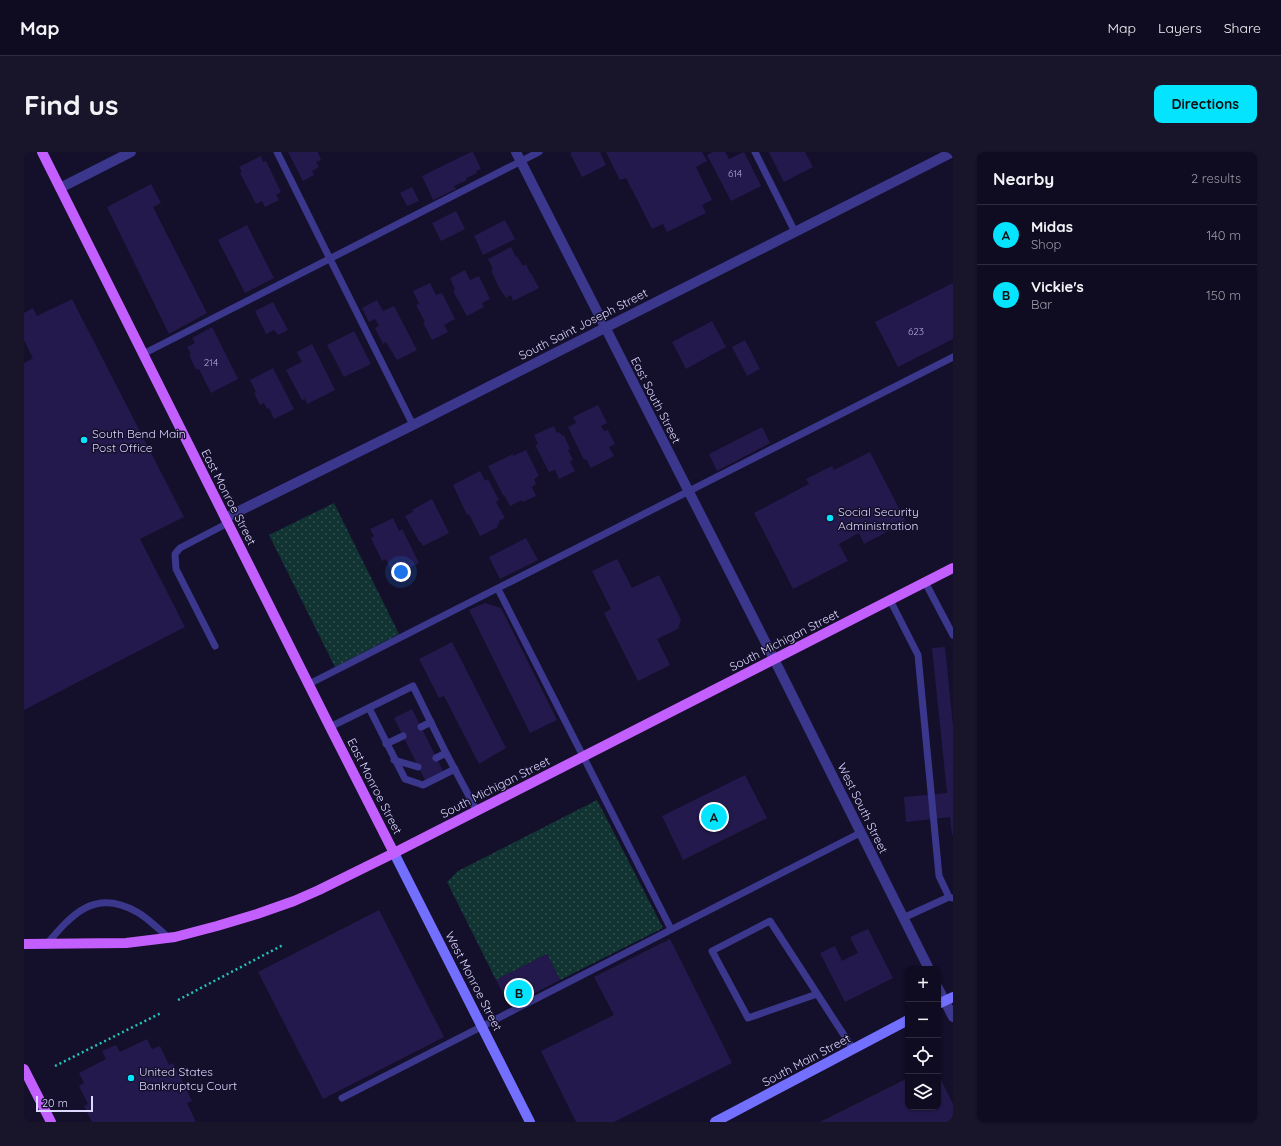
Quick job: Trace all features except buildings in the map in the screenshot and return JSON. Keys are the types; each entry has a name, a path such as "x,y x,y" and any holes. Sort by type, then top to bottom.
{"main road":[{"name":"East Monroe Street","path":"42,152 394,853"},
{"name":"South Michigan Street","path":"24,944 126,944 168,938 218,926 294,901 320,890 394,853 953,568"},
{"name":"West Monroe Street","path":"394,853 530,1122"},
{"name":"South Main Street","path":"715,1122 905,1022"},
{"path":"24,1069 51,1122"}],"street":[{"path":"60,188 131,152"},
{"name":"East South Street","path":"516,152 774,659"},
{"name":"South Saint Joseph Street","path":"227,520 413,424 953,152"},
{"name":"West South Street","path":"774,659 927,966"},
{"path":"945,1001 953,1017"}],"lane":[{"path":"277,152 413,424"},
{"path":"143,354 539,152"},
{"path":"755,152 795,232"},
{"path":"309,684 953,357"},
{"path":"214,646 176,569 175,554 180,548 227,520"},
{"path":"925,582 953,635"},
{"path":"498,588 671,929"},
{"path":"890,600 918,656 939,876 951,898 903,918"},
{"path":"330,727 413,686 446,753 477,810"},
{"path":"369,708 394,760 405,779 423,784 455,769"},
{"path":"421,727 431,722"},
{"path":"386,744 403,736"},
{"path":"436,758 446,753"},
{"path":"394,760 418,767"},
{"path":"342,1098 860,833"},
{"path":"46,945 64,924 79,912 94,904 106,902 122,905 138,912 168,938"},
{"path":"817,994 748,1018 712,951 770,921 854,1049"}],"path":[{"path":"178,1000 283,945"},
{"path":"55,1066 160,1013"}],"green space":[{"path":"334,503 399,634 335,667 269,535"},
{"path":"597,800 663,928 560,980 547,954 496,980 447,882 458,871"}],"place":[{"name":"South Bend Main Post Office","path":"84,440"},
{"name":"Social Security Administration","path":"830,518"},
{"name":"Midas","path":"714,817"},
{"name":"Vickie's","path":"519,993"},
{"name":"United States Bankruptcy Court","path":"131,1078"}]}
